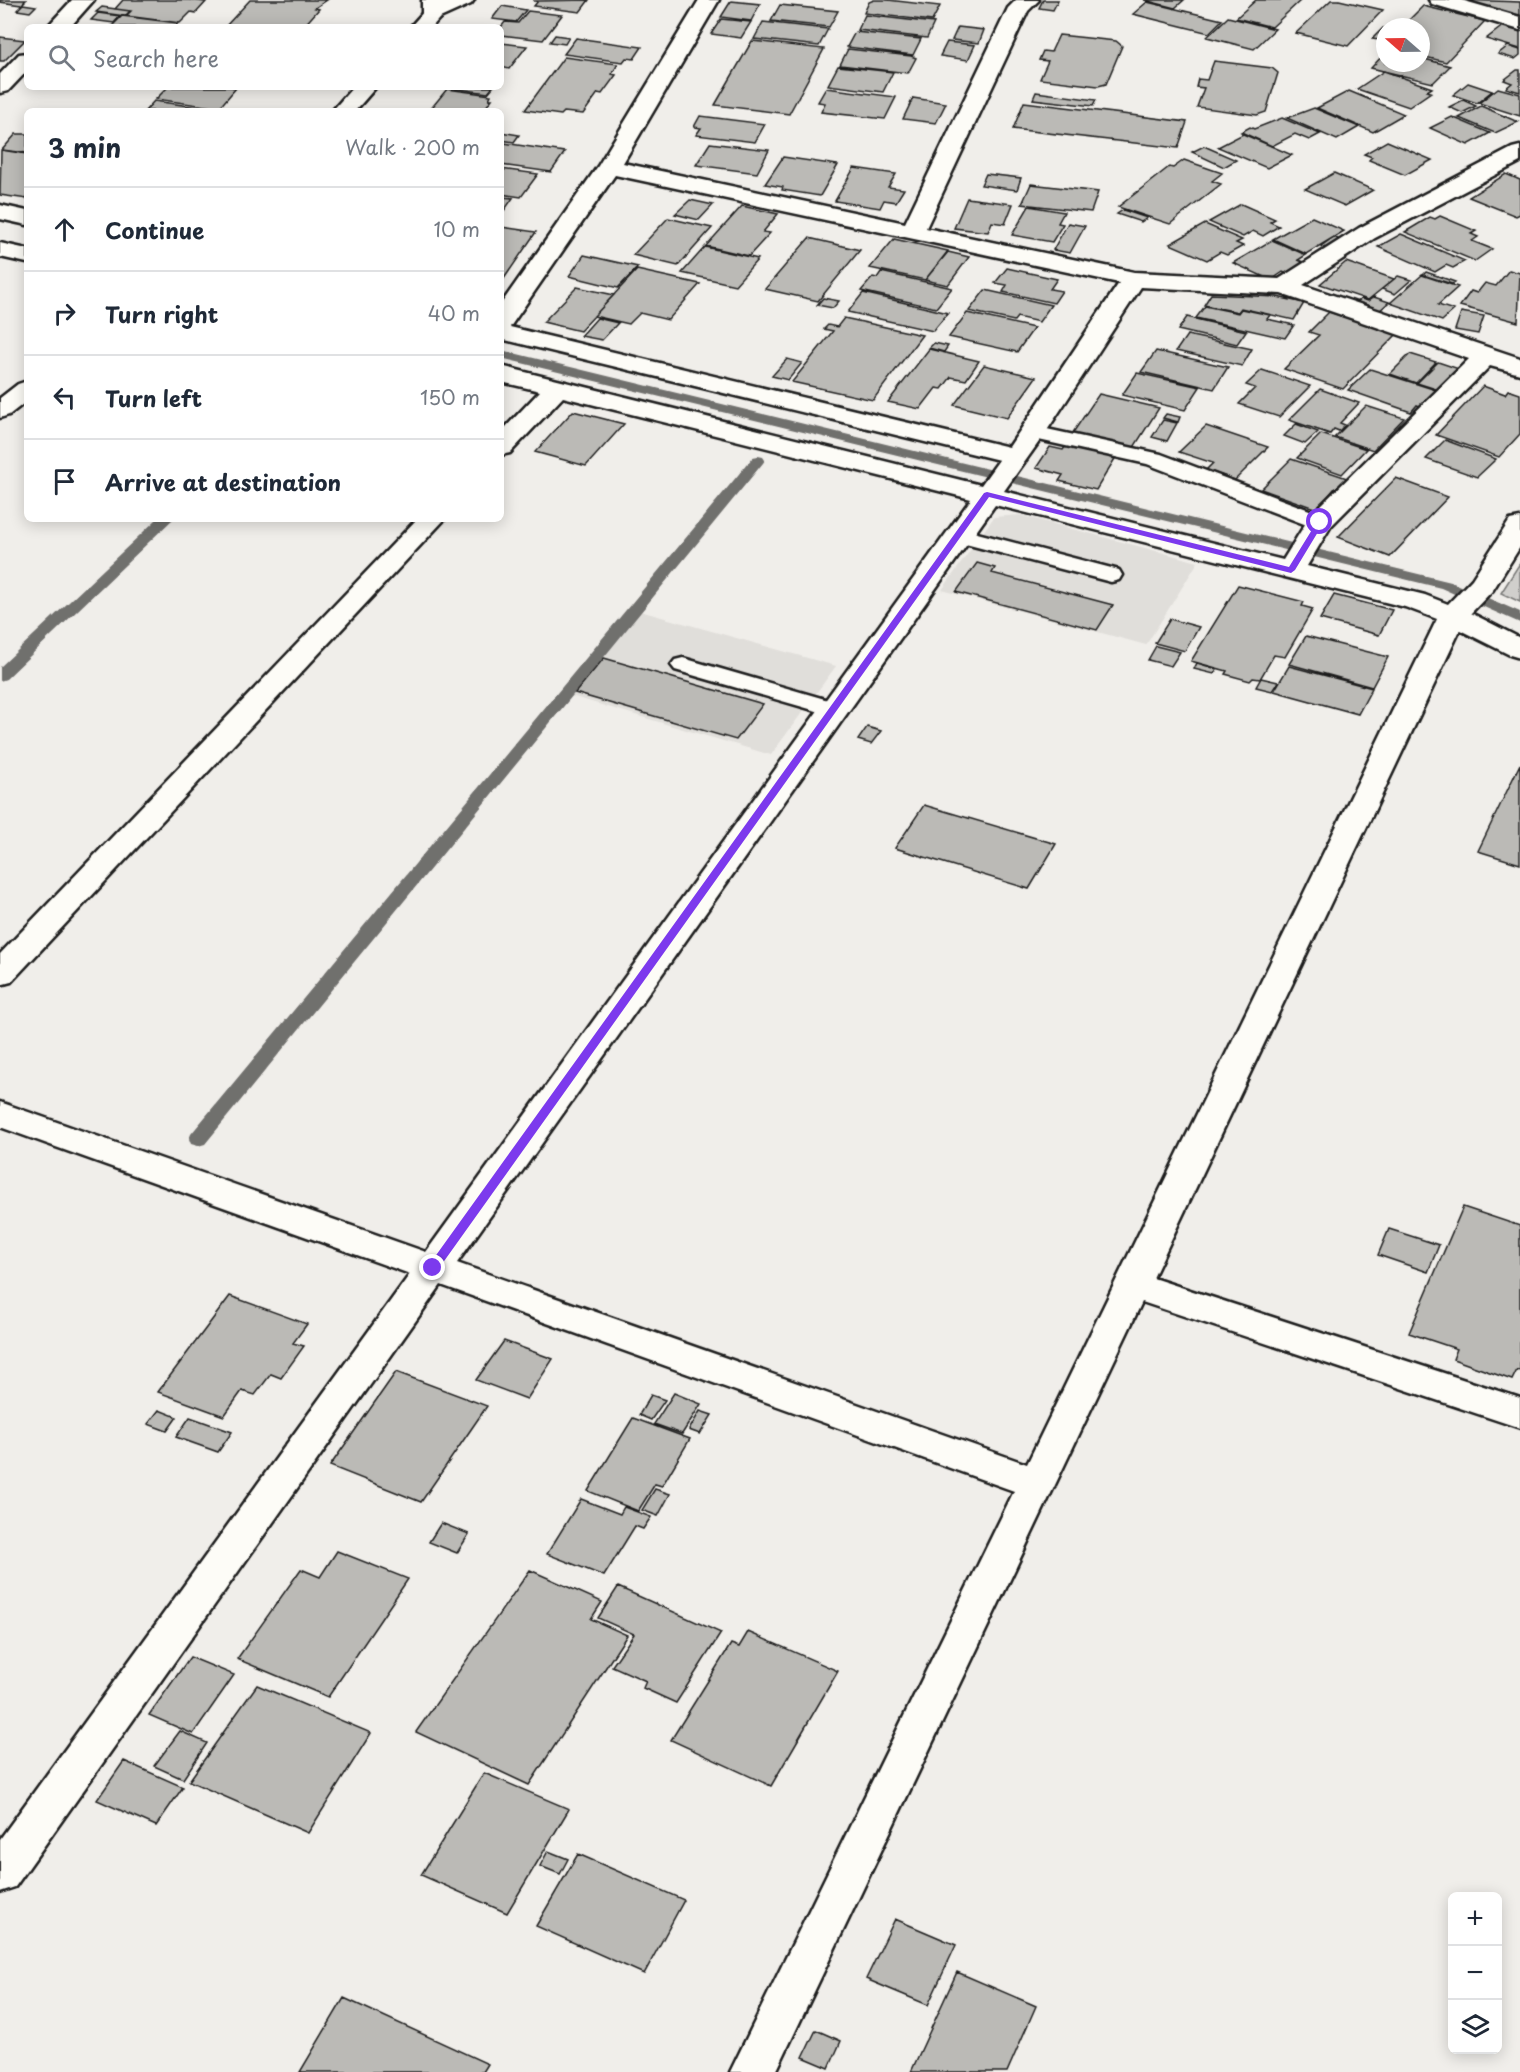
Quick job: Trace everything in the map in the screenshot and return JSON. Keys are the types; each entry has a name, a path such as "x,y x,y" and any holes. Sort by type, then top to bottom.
{"street":[{"path":"61,24 84,0"},
{"path":"432,10 464,0"},
{"path":"504,318 609,167 709,0"},
{"path":"913,231 1018,8 1029,0"},
{"path":"1439,0 1520,24"},
{"path":"0,86 24,61"},
{"path":"346,108 362,90"},
{"path":"1284,287 1367,233 1516,159"},
{"path":"609,167 1134,279 1284,287 1520,366"},
{"path":"0,212 24,217"},
{"path":"0,250 24,255"},
{"path":"0,1873 1033,432 1134,279"},
{"path":"504,333 1001,475 1304,548 1415,601 1458,610 1520,649"},
{"path":"1304,548 1486,356"},
{"path":"504,375 557,388 1001,475"},
{"path":"504,444 557,388"},
{"path":"0,410 24,391"},
{"path":"0,974 429,522"},
{"path":"753,2072 1458,610 1483,584 1520,526"},
{"path":"0,1114 1037,1483"},
{"path":"1131,1284 1520,1413"}],"lane":[{"path":"1033,432 1153,459 1304,548"},
{"path":"958,535 1111,575"},
{"path":"683,665 834,709"}],"shaded area":[{"path":"1020,515 1198,562 1146,645 942,590 994,517"},
{"path":"1520,563 1520,602 1501,593"},
{"path":"640,611 836,666 771,755 571,696"}],"building":[{"path":"0,0 26,0 21,5 0,2"},
{"path":"123,0 206,2 196,13 191,12 180,23 126,16 131,11 115,9"},
{"path":"250,0 327,0 315,8 319,9 306,24 228,24"},
{"path":"589,0 580,12 534,6 538,1 533,1"},
{"path":"874,0 940,6 932,21 864,13 869,2"},
{"path":"1043,0 1058,0 1053,10 1039,8"},
{"path":"1144,0 1184,0 1175,8"},
{"path":"1256,0 1301,0 1272,27 1236,18"},
{"path":"1331,0 1383,10 1348,46 1296,33"},
{"path":"731,1 760,4 751,21 721,17"},
{"path":"1462,1 1520,2 1520,16"},
{"path":"1147,2 1222,20 1209,33 1133,14"},
{"path":"23,4 36,6 30,12 17,10"},
{"path":"780,5 838,11 829,27 771,21"},
{"path":"502,6 526,10 516,22 492,19"},
{"path":"1423,6 1485,21 1446,62 1430,58 1430,18 1411,18"},
{"path":"102,7 130,11 125,16 96,12"},
{"path":"528,11 562,15 543,40 504,35 505,22 518,23"},
{"path":"98,13 120,16 114,23 91,20"},
{"path":"865,15 934,23 927,38 858,30"},
{"path":"122,16 178,23 177,24 114,24"},
{"path":"1228,17 1275,29 1254,49 1207,37"},
{"path":"721,19 751,22 741,38 711,34"},
{"path":"763,22 828,29 819,46 754,39"},
{"path":"1504,25 1520,30 1520,49 1486,39"},
{"path":"958,27 984,30 979,43 952,40"},
{"path":"855,32 921,39 913,55 847,47"},
{"path":"555,35 569,37 565,44 550,42"},
{"path":"1059,35 1116,41 1122,46 1106,84 1098,86 1040,79 1048,61 1039,60 1043,51 1051,52"},
{"path":"0,37 24,40 4,61 0,61"},
{"path":"576,38 642,47 634,59 626,58 623,62 564,54"},
{"path":"752,41 824,49 789,114 715,105"},
{"path":"947,42 975,45 968,60 940,56"},
{"path":"504,43 527,46 509,69 504,68"},
{"path":"1508,46 1520,50 1520,55 1515,59 1498,54"},
{"path":"848,49 916,58 908,73 840,65"},
{"path":"564,57 618,64 612,74 616,75 602,94 598,93 583,114 564,112 561,115 525,110"},
{"path":"1430,60 1450,66 1433,83 1388,72 1430,72"},
{"path":"1214,61 1272,68 1278,73 1266,112 1257,115 1197,107 1204,88 1196,87 1198,79 1207,80"},
{"path":"838,66 893,72 883,92 828,85"},
{"path":"1520,70 1520,92 1506,88 1512,83 1504,80"},
{"path":"1382,72 1432,88 1427,91 1431,92 1409,107 1357,89"},
{"path":"1468,83 1492,91 1477,103 1453,95"},
{"path":"826,88 896,97 885,119 821,112 825,103 818,102"},
{"path":"1498,88 1520,94 1520,116 1479,103"},
{"path":"165,90 234,90 219,108 156,99"},
{"path":"446,90 491,95 489,99 492,99 485,108 431,108"},
{"path":"466,90 490,90 488,93"},
{"path":"1349,91 1404,114 1373,132 1317,108"},
{"path":"1036,92 1096,100 1093,106 1033,99"},
{"path":"913,98 946,103 936,123 903,119"},
{"path":"1463,100 1476,106 1462,113 1449,107"},
{"path":"154,101 204,108 148,108"},
{"path":"1024,102 1187,122 1178,148 1013,129"},
{"path":"1481,106 1518,122 1495,133 1459,118"},
{"path":"1314,108 1359,127 1337,140 1287,118"},
{"path":"700,116 765,124 755,142 696,135 701,128 694,127"},
{"path":"1452,117 1490,133 1468,145 1430,128"},
{"path":"1282,118 1320,134 1309,140 1295,134 1272,146 1241,132 1250,127 1254,129"},
{"path":"504,132 519,135 514,142 504,140"},
{"path":"16,134 24,134 24,153 2,150"},
{"path":"1243,134 1292,155 1267,168 1218,147"},
{"path":"1387,141 1432,160 1405,175 1369,160 1372,157 1364,154"},
{"path":"504,143 565,152 551,172 504,165"},
{"path":"710,143 769,150 757,173 696,165"},
{"path":"1204,146 1236,160 1224,167 1192,152"},
{"path":"1,150 24,154 24,199 0,195"},
{"path":"783,157 838,165 820,196 782,190 783,187 765,184"},
{"path":"1184,160 1222,173 1212,181 1221,184 1170,224 1118,207 1169,167 1173,168"},
{"path":"854,168 896,174 888,187 904,189 896,202 884,200 880,208 835,201"},
{"path":"504,169 538,174 521,197 504,194"},
{"path":"1334,173 1373,190 1345,206 1305,189"},
{"path":"986,174 1021,178 1017,190 981,185"},
{"path":"1506,174 1520,180 1520,214 1516,216 1469,197"},
{"path":"1031,184 1098,192 1091,212 1022,204"},
{"path":"504,197 513,198 504,211"},
{"path":"967,198 1013,204 1005,224 992,222 988,232 954,228"},
{"path":"690,200 713,205 699,220 675,214"},
{"path":"1241,204 1275,219 1270,222 1279,226 1263,236 1253,231 1243,237 1209,222"},
{"path":"742,206 778,214 763,232 770,233 749,256 706,246"},
{"path":"1029,206 1064,212 1058,223 1063,224 1052,242 1012,235"},
{"path":"1123,210 1147,218 1141,222 1117,214"},
{"path":"1440,216 1476,231 1471,234 1478,237 1472,241 1492,249 1475,261 1405,232 1430,217 1435,219"},
{"path":"1312,217 1344,231 1306,254 1273,239"},
{"path":"668,218 712,228 678,266 633,255"},
{"path":"1068,223 1085,226 1070,253 1053,250"},
{"path":"1205,224 1242,240 1236,243 1243,246 1227,255 1220,252 1207,260 1170,244"},
{"path":"504,227 536,232 504,279"},
{"path":"1401,234 1465,261 1453,268 1446,265 1435,272 1378,247"},
{"path":"1334,237 1342,241 1328,249 1321,246"},
{"path":"809,238 860,250 818,301 765,289"},
{"path":"894,239 948,251 925,280 870,268"},
{"path":"1272,240 1306,255 1298,260 1306,263 1287,274 1283,272 1271,280 1233,263"},
{"path":"705,247 758,259 735,285 682,273"},
{"path":"948,252 969,257 948,285 925,280"},
{"path":"584,255 638,267 618,288 569,276"},
{"path":"1346,262 1394,279 1368,300 1320,284"},
{"path":"1007,268 1057,279 1050,289 1062,291 1054,303 1003,292 1007,285 995,283"},
{"path":"637,270 700,284 668,320 640,313 629,324 594,316"},
{"path":"1509,270 1520,273 1518,322 1460,306 1471,291 1477,293 1485,283 1496,286"},
{"path":"881,272 952,288 936,308 861,291 873,277 877,278"},
{"path":"1426,272 1455,282 1452,284 1423,275"},
{"path":"1422,275 1458,287 1438,305 1454,310 1442,321 1390,303"},
{"path":"1398,276 1411,280 1395,294 1382,289"},
{"path":"577,287 614,295 580,331 543,322"},
{"path":"985,290 1051,305 1039,322 1017,317 1014,321 969,311"},
{"path":"863,293 948,313 933,331 848,312"},
{"path":"1211,294 1277,297 1304,303 1294,320 1241,308 1238,312 1204,305"},
{"path":"1374,297 1389,302 1377,313 1353,305 1361,299 1368,301"},
{"path":"823,298 839,301 833,308 817,305"},
{"path":"1205,306 1238,313 1241,309 1270,315 1267,319 1294,325 1285,338 1196,318"},
{"path":"1329,312 1397,334 1343,389 1284,369 1319,335 1309,332"},
{"path":"1461,312 1484,316 1478,334 1455,330"},
{"path":"967,313 1034,328 1017,352 949,337"},
{"path":"1187,317 1246,331 1237,344 1178,330"},
{"path":"597,318 618,323 602,340 581,336"},
{"path":"844,318 922,335 873,400 792,382 833,331 824,329 828,325 837,327"},
{"path":"1187,335 1252,349 1242,366 1176,351"},
{"path":"934,343 948,346 944,352 929,348"},
{"path":"929,349 979,361 966,380 951,377 942,389 936,388 920,409 888,402"},
{"path":"1156,351 1228,367 1214,389 1141,372"},
{"path":"1410,354 1436,362 1416,383 1390,374"},
{"path":"787,359 802,363 788,380 772,376"},
{"path":"1438,362 1459,369 1439,390 1417,383"},
{"path":"984,365 1036,377 1007,418 954,405"},
{"path":"1370,369 1439,391 1422,407 1417,405 1411,412 1348,390"},
{"path":"1262,370 1310,386 1279,417 1239,404 1255,388 1246,385"},
{"path":"1137,373 1200,387 1185,410 1122,395"},
{"path":"1483,386 1505,394 1508,390 1520,394 1520,434 1499,457 1436,435"},
{"path":"1320,389 1359,403 1340,423 1345,425 1339,431 1334,429 1330,434 1289,420"},
{"path":"1099,394 1159,408 1133,449 1072,434"},
{"path":"1366,406 1404,418 1373,450 1335,437"},
{"path":"573,411 624,424 586,466 535,452"},
{"path":"1166,414 1180,417 1178,422 1163,418"},
{"path":"1163,420 1177,423 1167,441 1152,437"},
{"path":"1296,424 1318,432 1305,444 1284,436"},
{"path":"1206,426 1268,447 1235,480 1206,470 1213,463 1179,452"},
{"path":"1321,434 1366,449 1342,474 1297,458"},
{"path":"1445,440 1496,459 1477,477 1426,459"},
{"path":"1066,446 1116,457 1096,490 1059,481 1063,475 1036,468 1050,447 1063,450"},
{"path":"1291,459 1350,479 1339,490 1335,488 1317,509 1261,489"},
{"path":"1396,478 1448,497 1390,557 1338,537"},
{"path":"977,563 995,568 992,573 1113,605 1097,630 956,592"},
{"path":"1238,585 1304,602 1302,606 1313,609 1285,657 1274,655 1260,679 1253,678 1250,681 1225,674 1227,671 1191,661"},
{"path":"1334,595 1392,610 1379,635 1320,619"},
{"path":"1170,619 1199,627 1185,651 1155,643"},
{"path":"1306,636 1388,657 1372,687 1289,664"},
{"path":"1156,646 1180,652 1171,666 1148,660"},
{"path":"604,658 763,704 736,740 575,693"},
{"path":"1197,663 1217,669 1214,674 1194,669"},
{"path":"1289,666 1372,688 1358,714 1274,691"},
{"path":"1261,678 1278,682 1272,691 1256,687"},
{"path":"867,727 881,731 871,744 858,740"},
{"path":"1520,764 1520,864 1478,851"},
{"path":"924,805 1056,844 1029,889 895,848"},
{"path":"1463,1207 1520,1226 1520,1371 1517,1370 1512,1380 1453,1359 1457,1349 1409,1333"},
{"path":"1389,1229 1439,1245 1428,1272 1378,1255"},
{"path":"230,1296 307,1324 293,1343 304,1346 281,1378 271,1374 255,1395 242,1391 224,1416 158,1392"},
{"path":"504,1341 553,1359 527,1399 476,1380"},
{"path":"396,1372 487,1406 421,1502 330,1466"},
{"path":"674,1393 701,1404 682,1434 654,1424"},
{"path":"651,1395 665,1400 651,1420 639,1415"},
{"path":"159,1410 177,1417 167,1431 148,1424"},
{"path":"700,1411 712,1415 700,1434 689,1430"},
{"path":"190,1417 232,1432 218,1452 176,1437"},
{"path":"633,1418 690,1439 662,1486 655,1484 638,1511 588,1491"},
{"path":"655,1489 670,1494 658,1516 642,1510"},
{"path":"581,1499 620,1514 624,1507 651,1517 643,1529 635,1526 604,1576 547,1554"},
{"path":"441,1523 469,1534 457,1553 429,1542"},
{"path":"337,1551 408,1579 328,1697 237,1659 301,1569 320,1577"},
{"path":"530,1570 602,1602 591,1619 627,1635 529,1785 416,1732"},
{"path":"618,1587 721,1633 676,1703 643,1688 646,1681 612,1666 634,1634 598,1618"},
{"path":"748,1632 838,1671 771,1786 671,1740 731,1644 739,1647"},
{"path":"190,1657 234,1675 193,1734 149,1715"},
{"path":"257,1685 371,1733 308,1833 189,1781"},
{"path":"180,1731 207,1743 183,1779 154,1766"},
{"path":"124,1761 183,1787 156,1826 97,1800"},
{"path":"484,1773 569,1809 507,1913 421,1875"},
{"path":"548,1851 568,1859 560,1874 540,1866"},
{"path":"578,1854 684,1900 644,1974 536,1926"},
{"path":"895,1919 956,1945 928,2005 866,1979"},
{"path":"957,1972 1036,2006 1007,2072 911,2072"},
{"path":"344,1998 488,2064 483,2072 300,2072"},
{"path":"816,2030 841,2041 829,2068 803,2057"}],"waterway":[{"path":"504,355 1446,585 1520,618"},
{"path":"198,1139 758,460"},
{"path":"0,676 163,522"}],"route":[{"path":"433,1268 987,495 1291,570 1320,522"}]}
